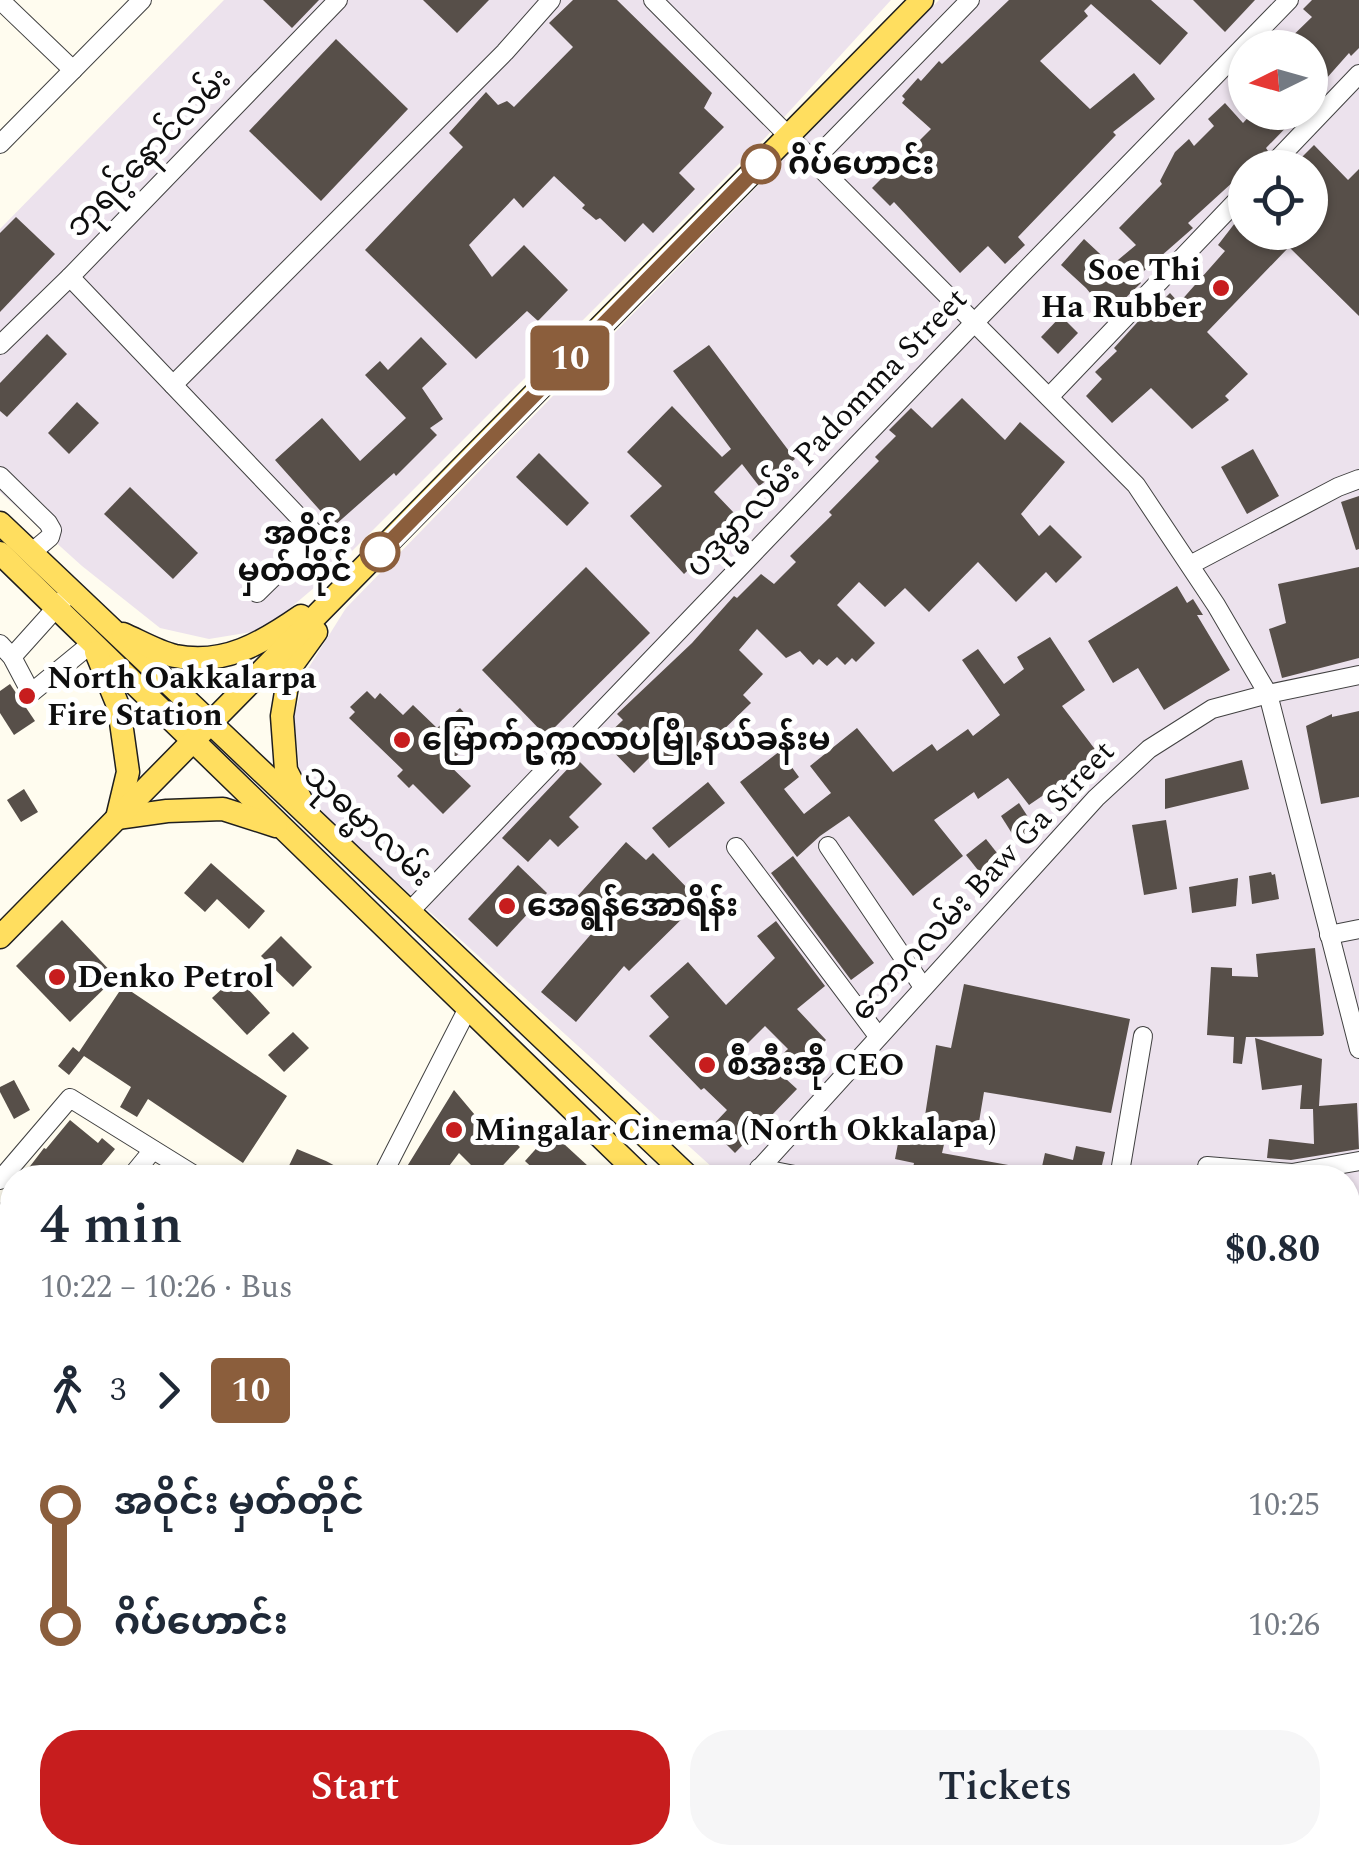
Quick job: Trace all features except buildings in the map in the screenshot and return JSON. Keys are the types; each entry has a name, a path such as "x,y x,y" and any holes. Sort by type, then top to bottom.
{"main road":[{"path":"0,936 922,0"},
{"name":"သုဓမ္မာလမ်း","path":"0,523 31,553 64,600"},
{"name":"သုဓမ္မာလမ်း","path":"0,553 64,600 209,724 677,1165"},
{"path":"118,818 128,772 119,708 101,635 174,656 220,658 265,642 353,580"},
{"path":"307,813 286,770 282,716 290,668 353,580"},
{"name":"သုဓမ္မာလမ်း","path":"101,635 192,741 630,1165"},
{"path":"118,818 223,809 288,832"}],"street":[{"path":"0,0 73,70"},
{"path":"0,144 142,0"},
{"name":"ဘုရင့်နောင်လမ်း","path":"0,345 338,0"},
{"path":"174,385 551,0"},
{"path":"653,0 1136,485 1190,565 1268,694 1359,1049"},
{"path":"812,162 970,0"},
{"name":"ပဒုမ္မာလမ်း Padomma Street","path":"410,911 1290,0"},
{"path":"1286,150 1359,74"},
{"path":"1049,397 1228,210"},
{"path":"70,276 316,535 257,593"},
{"path":"0,476 52,530 50,537 31,553"},
{"path":"1190,565 1359,479"},
{"path":"64,600 6,651 31,693 101,635"},
{"name":"ဘောဂလမ်း Baw Ga Street","path":"762,1165 1096,798 1149,749 1212,709 1359,675"},
{"path":"828,846 923,987"},
{"path":"736,847 878,1036"},
{"path":"1329,935 1359,929"},
{"path":"389,1165 471,1011"},
{"path":"1120,1165 1143,1036"},
{"path":"13,1165 70,1098 178,1165"},
{"path":"141,1165 153,1150"}],"shaded area":[{"path":"224,0 891,0 765,138 321,582 264,630 209,639 160,628 82,566 0,492 0,229"},
{"path":"939,0 1359,0 1359,1165 710,1165 326,818 300,773 294,717 306,672 346,608"}],"bus line":[{"name":"10","path":"380,552 761,164"}],"place":[{"name":"ဂိပ်ဟောင်း","path":"761,164"},
{"name":"Soe Thi Ha Rubber","path":"1221,288"},
{"name":"အဝိုင်း မှတ်တိုင်","path":"380,552"},
{"name":"North Oakkalarpa Fire Station","path":"27,696"},
{"name":"မြောက်ဥက္ကလာပမြို့နယ်ခန်းမ","path":"402,740"},
{"name":"အေရွန်အောရိန်း","path":"507,906"},
{"name":"Denko Petrol","path":"57,977"},
{"name":"စီအီးအို CEO","path":"707,1065"},
{"name":"Mingalar Cinema (North Okkalapa)","path":"454,1130"}]}
